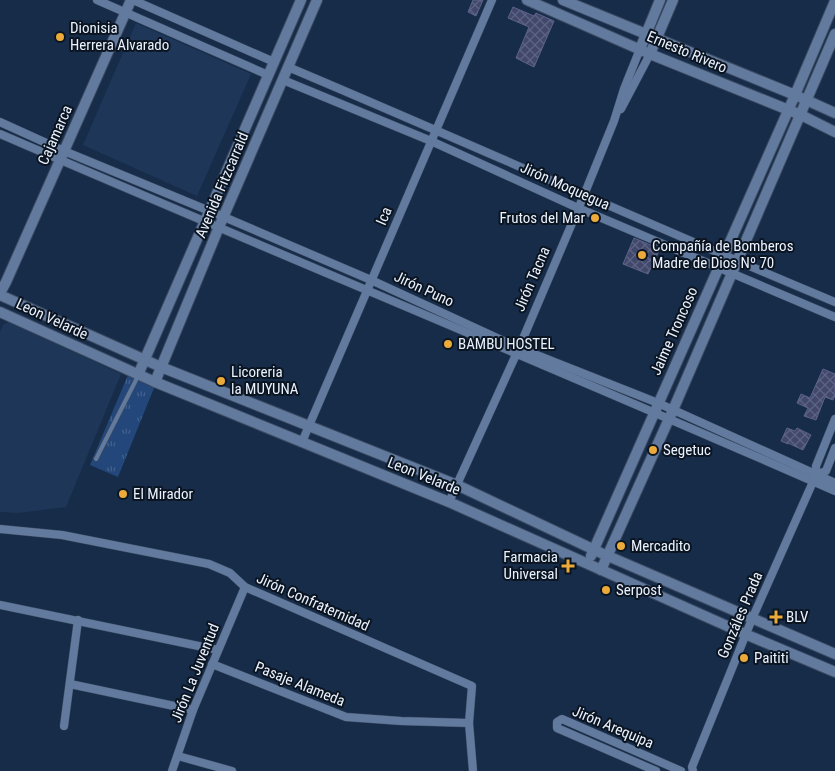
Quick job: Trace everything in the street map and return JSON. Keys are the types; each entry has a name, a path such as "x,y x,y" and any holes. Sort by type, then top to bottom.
{"street":[{"path":"97,0 268,75"},
{"path":"132,0 274,62"},
{"name":"Cajamarca","path":"2,296 6,282 132,0"},
{"name":"Avenida Fitzcarrald","path":"138,375 300,0"},
{"name":"Avenida Fitzcarrald","path":"155,382 219,227 317,0"},
{"name":"Ica","path":"302,442 492,0"},
{"name":"Ernesto Rivero","path":"527,0 650,54 801,115 835,132"},
{"name":"Ernesto Rivero","path":"563,0 835,113"},
{"name":"Jirón Tacna","path":"449,502 584,195 614,121 645,34 660,0"},
{"name":"Jirón Tacna","path":"614,121 650,54 673,0"},
{"name":"Jaime Troncoso","path":"588,564 835,1"},
{"name":"Jaime Troncoso","path":"602,570 835,34"},
{"name":"Jirón Moquegua","path":"288,67 436,129 724,256 835,302"},
{"name":"Jirón Moquegua","path":"283,80 431,141 578,208 835,317"},
{"name":"Jirón Puno","path":"0,122 62,156"},
{"name":"Jirón Puno","path":"0,134 62,156 206,216 219,227 367,291 671,414 815,478 835,491"},
{"name":"Jirón Puno","path":"206,216 224,217 371,280 517,351"},
{"path":"659,243 664,230"},
{"path":"1,315 2,296"},
{"name":"Leon Velarde","path":"2,296 145,360 457,486 593,550 835,654"},
{"name":"Leon Velarde","path":"1,315 138,375 449,502 835,672"},
{"name":"Gonzáles Prada","path":"683,771 693,769 745,634 815,478 816,466 835,420"},
{"name":"Gonzáles Prada","path":"815,478 826,471 835,448"},
{"name":"Jirón Puno","path":"815,478 835,483"},
{"name":"Jirón Confraternidad","path":"0,529 62,535 209,564 230,573 246,587 472,686 469,722 474,771"},
{"name":"Jirón La Juventud","path":"172,771 193,710 246,587"},
{"path":"0,606 78,620 218,650"},
{"path":"64,726 78,620"},
{"name":"Pasaje Alameda","path":"212,664 346,717 401,721 469,722"},
{"path":"70,684 193,710"},
{"name":"Jirón Arequipa","path":"656,771 557,728 557,722 562,719 683,771"},
{"path":"178,756 232,771"}],"lane":[{"path":"96,458 138,375"}],"shaded area":[{"path":"136,23 251,74 197,196 83,145"},
{"path":"9,322 121,374 66,507 18,513 0,512 0,332 3,325"}],"green space":[{"path":"128,375 154,388 118,477 90,465"}],"building":[{"path":"473,0 483,0 476,16 468,12"},
{"path":"513,7 534,16 536,13 554,21 534,67 516,58 529,27 508,18"},
{"name":"Compañía de Bomberos Madre de Dios Nº 70","path":"634,238 660,249 648,274 623,264"},
{"path":"823,369 835,374 835,396 833,400 825,397 816,420 804,416 808,408 797,403 801,394 810,398"},
{"path":"787,428 795,431 797,428 811,435 803,450 781,441"}],"place":[{"name":"Dionisia Herrera Alvarado","path":"60,37"},
{"name":"Frutos del Mar","path":"595,218"},
{"name":"Compañía de Bomberos Madre de Dios Nº 70","path":"642,255"},
{"name":"BAMBU HOSTEL","path":"448,344"},
{"name":"Licoreria la MUYUNA","path":"221,381"},
{"name":"Segetuc","path":"653,450"},
{"name":"El Mirador","path":"123,494"},
{"name":"Mercadito","path":"621,546"},
{"name":"Farmacia Universal","path":"568,566"},
{"name":"Serpost","path":"606,590"},
{"name":"BLV","path":"776,617"},
{"name":"Paititi","path":"744,658"}]}
